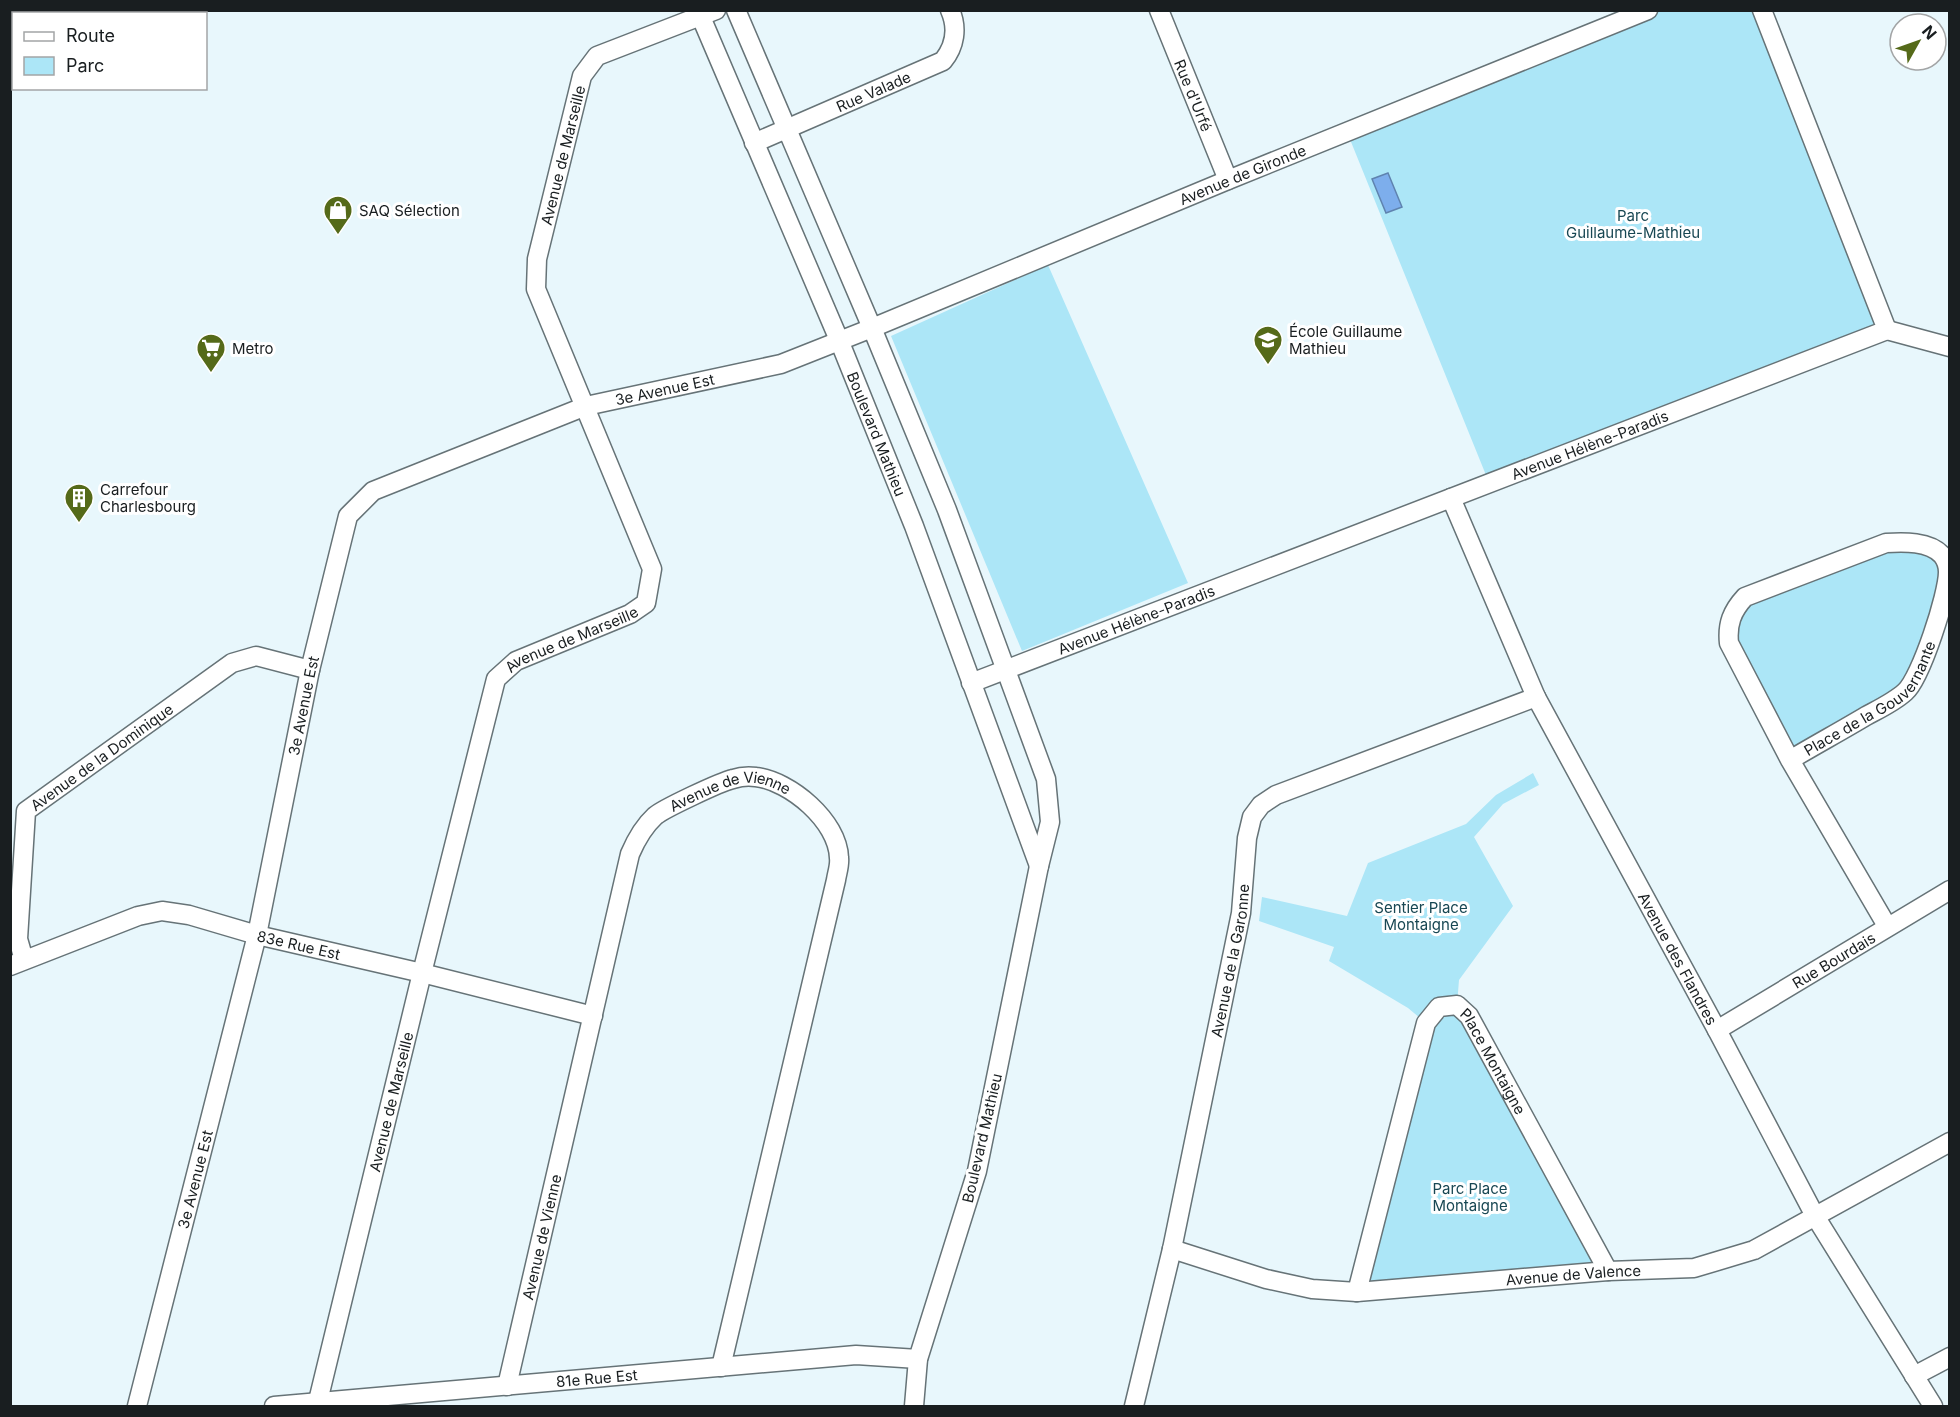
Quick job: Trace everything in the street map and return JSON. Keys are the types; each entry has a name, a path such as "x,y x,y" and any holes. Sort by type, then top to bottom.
{"street":[{"name":"Boulevard Mathieu","path":"736,10 947,510 1046,779 1050,822 977,1171 918,1359 914,1407"},
{"name":"Rue Valade","path":"754,143 943,61 951,51 954,37 954,19 950,10"},
{"name":"Rue d'Urfé","path":"1160,10 1228,180"},
{"name":"Avenue de Gironde","path":"839,340 1648,10"},
{"path":"1762,10 1887,330 1950,347"},
{"name":"Boulevard Mathieu","path":"705,13 754,143 839,340 914,526 1039,866"},
{"name":"Avenue de Marseille","path":"318,1401 496,679 516,661 630,614 646,603 652,569 536,289 537,259 582,76 597,56 705,13"},
{"name":"Avenue Hélène-Paradis","path":"971,683 1887,330"},
{"name":"3e Avenue Est","path":"137,1407 257,935 310,670 348,516 373,491 586,406 781,364 839,340"},
{"name":"Avenue des Flandres","path":"1451,498 1536,697 1815,1216 1933,1407"},
{"name":"Place de la Gouvernante","path":"1790,760 1896,699 1912,685 1934,631 1948,575 1948,565 1943,556 1934,549 1911,543 1886,543 1745,597 1736,607 1727,630 1729,643 1790,760 1887,926"},
{"name":"Avenue de la Dominique","path":"17,963 26,812 232,663 256,656 310,670"},
{"name":"Avenue de la Garonne","path":"1134,1407 1172,1249 1241,913 1247,838 1252,817 1260,804 1276,795 1536,697"},
{"name":"Avenue de Vienne","path":"507,1386 630,854 644,826 657,814 734,778 754,777 770,780 797,794 818,814 835,839 839,858 836,880 720,1367"},
{"name":"Rue Bourdais","path":"1717,1030 1950,890"},
{"name":"83e Rue Est","path":"17,963 138,916 162,911 189,915 257,935 593,1016"},
{"name":"Place Montaigne","path":"1357,1292 1426,1023 1439,1007 1457,1005 1469,1016 1608,1272"},
{"name":"Avenue de Valence","path":"1172,1249 1266,1279 1312,1289 1357,1292 1608,1272 1695,1268 1754,1250 1950,1142"},
{"name":"81e Rue Est","path":"274,1407 318,1401 856,1355 918,1359"},
{"path":"1914,1376 1950,1357"}],"green space":[{"name":"Parc Guillaume-Mathieu","path":"1648,11 1762,11 1887,330 1490,485 1347,132"},
{"path":"1048,265 1188,583 1022,651 891,336"},
{"path":"1902,542 1948,565 1917,677 1790,760 1729,643 1736,607"},
{"name":"Parc Place Montaigne","path":"1533,773 1539,785 1503,804 1474,837 1513,906 1459,980 1457,1005 1608,1271 1357,1292 1426,1023 1408,1008 1329,961 1334,947 1259,921 1262,897 1347,916 1368,863 1466,824 1496,795"}],"water":[{"path":"1388,173 1402,207 1386,213 1372,179"}],"place":[{"name":"SAQ Sélection","path":"338,236"},
{"name":"École Guillaume Mathieu","path":"1268,366"},
{"name":"Metro","path":"211,374"},
{"name":"Carrefour Charlesbourg","path":"79,524"}],"park label":[{"name":"Sentier Place Montaigne","path":"1421,916"}]}
